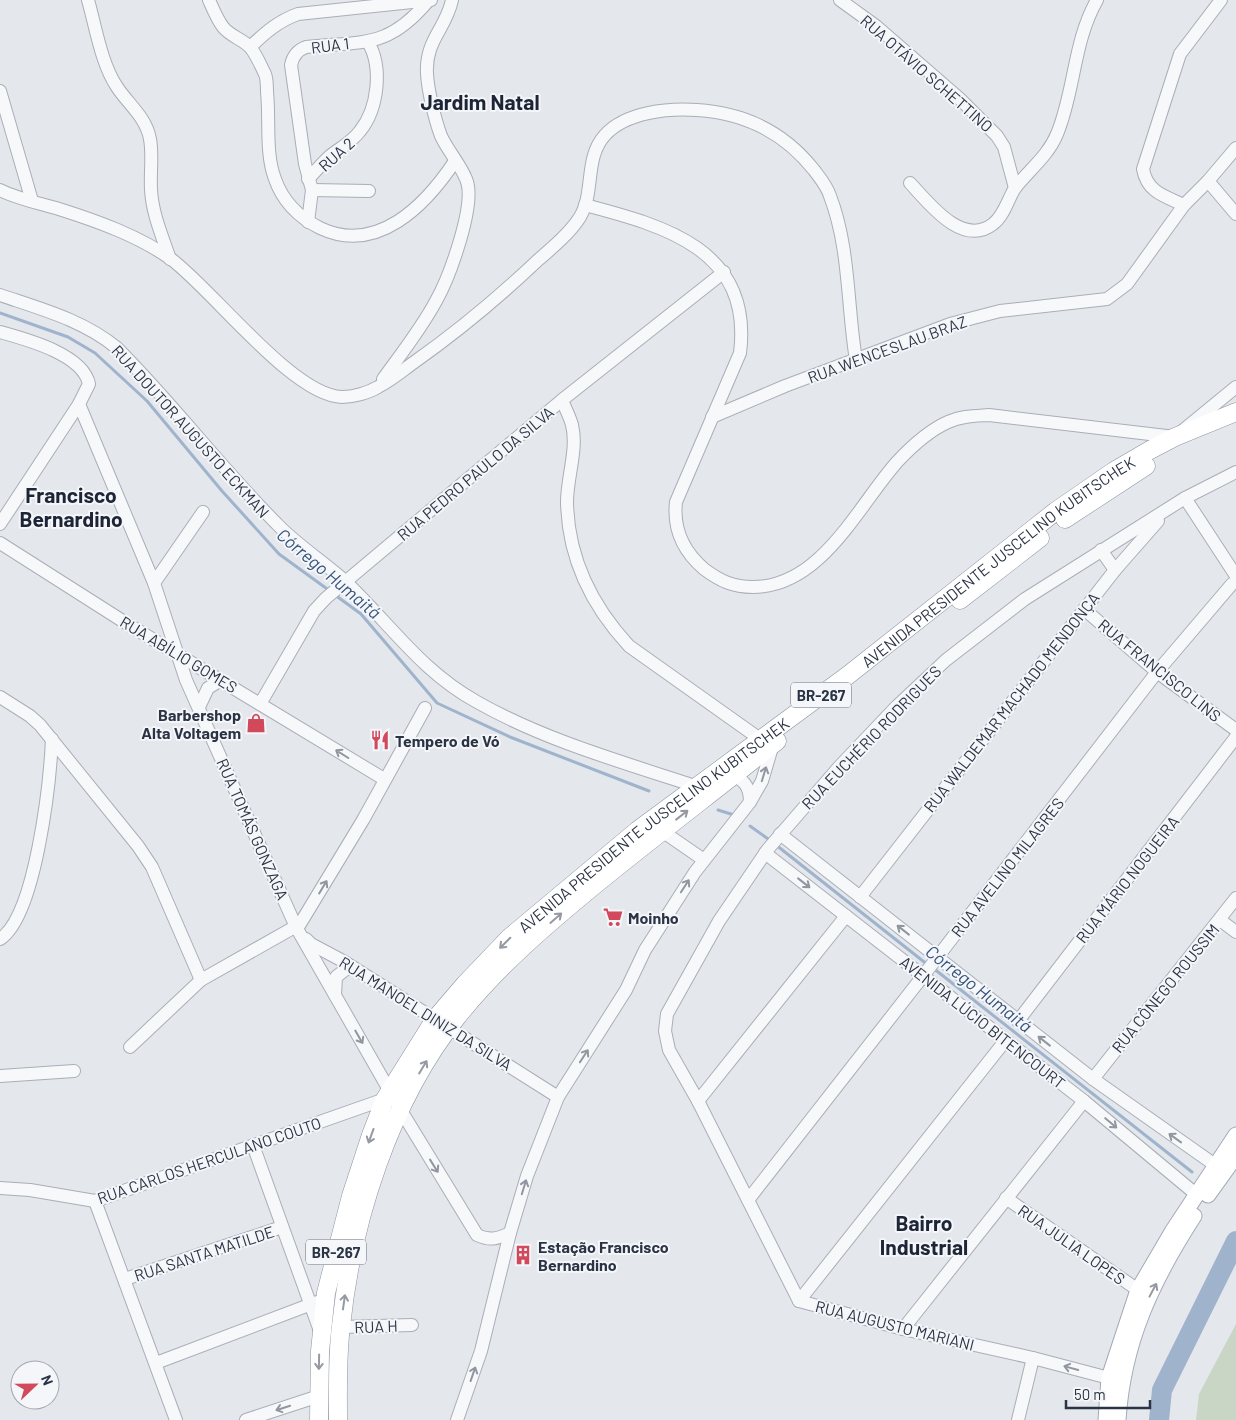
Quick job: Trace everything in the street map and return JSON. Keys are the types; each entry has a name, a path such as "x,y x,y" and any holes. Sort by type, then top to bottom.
{"highway":[{"name":"AVENIDA PRESIDENTE JUSCELINO KUBITSCHEK","path":"767,742 991,560 1056,511 1114,471 1175,437 1236,412"},
{"name":"AVENIDA PRESIDENTE JUSCELINO KUBITSCHEK","path":"442,1023 516,953 662,831 727,771 1063,520 1131,475 1182,445 1236,422"},
{"name":"AVENIDA PRESIDENTE JUSCELINO KUBITSCHEK","path":"319,1420 322,1335 326,1293 351,1196 371,1135 392,1100 442,1023 509,938 570,886 695,786 727,771"},
{"name":"AVENIDA PRESIDENTE JUSCELINO KUBITSCHEK","path":"338,1420 341,1327 346,1286 364,1210 390,1131 392,1100"}],"main road":[{"path":"1106,1420 1109,1378 1138,1290 1215,1165 1236,1135"},
{"path":"1118,1420 1121,1381 1132,1334 1155,1285 1191,1222 1236,1156"},
{"path":"1191,1222 1196,1206 1215,1177 1215,1165"},
{"path":"1109,1378 1114,1389 1111,1420"}],"street":[{"path":"88,0 110,72 118,88 132,104 144,123 150,139 151,190 155,216 170,259"},
{"path":"209,0 223,26 234,37 250,47 266,76 270,154 275,179 292,208 308,222 335,235 352,237 367,236 383,230 417,206 455,161"},
{"path":"250,47 271,27 284,19 298,14 429,0"},
{"name":"RUA 1","path":"310,184 291,65 295,55 299,49 306,46 368,42 383,38 403,27 429,0"},
{"path":"377,388 437,301 451,268 467,217 469,190 466,179 441,136 427,74 431,42 447,18 452,0"},
{"name":"RUA OTÁVIO SCHETTINO","path":"840,0 876,26 960,99 997,136 1004,147 1015,188"},
{"path":"910,183 938,213 956,226 969,230 981,229 994,224 1015,188 1037,165 1056,135 1066,106 1084,28 1097,0"},
{"path":"1184,205 1157,194 1145,179 1143,169 1180,54 1221,0"},
{"name":"RUA 2","path":"310,184 330,156 348,144 361,131 369,115 376,93 377,76 368,42"},
{"path":"0,91 32,201"},
{"path":"0,190 103,224 170,259 284,367 314,388 342,397 356,395 377,388 429,352 512,285 569,230 580,217 585,205 591,165 596,151 603,137 614,127 656,111 694,109 723,112 764,126 783,138 804,157 829,192 842,242 856,360"},
{"name":"RUA WENCESLAU BRAZ","path":"712,418 785,386 927,332 1000,310 1107,299 1118,293 1127,284 1184,205 1208,181 1236,148"},
{"path":"1208,181 1236,214"},
{"path":"308,222 310,184 368,191"},
{"path":"585,205 659,226 705,253 724,272 735,295 742,330 740,353 676,502 675,526 688,551 700,565 716,578 731,585 770,586 793,577 807,567 831,546 898,460 932,432 961,417 989,416 1175,437 1236,387"},
{"name":"RUA PEDRO PAULO DA SILVA","path":"260,704 314,611 326,598 562,400 724,272"},
{"name":"RUA DOUTOR AUGUSTO ECKMAN","path":"0,295 78,322 100,334 117,348 277,524 428,669 477,702 588,751 695,786"},
{"path":"0,332 56,352 79,368 86,375 89,384 79,404 0,524"},
{"path":"1236,387 1236,393"},
{"path":"457,1420 481,1351 510,1233 527,1176 558,1097 626,990 645,950 669,912 704,860 750,802 762,781 767,742 629,646 614,630 583,580 570,539 567,501 572,426 562,400"},
{"name":"RUA TOMÁS GONZAGA","path":"79,404 154,583 176,652 296,927 392,1100 477,1235 486,1239 496,1240 510,1233"},
{"name":"RUA EUCHÉRIO RODRIGUES","path":"665,1032 667,1014 718,921 779,836 864,740 946,660 1025,599 1186,498 1236,472"},
{"path":"1186,498 1235,577"},
{"name":"RUA WALDEMAR MACHADO MENDONÇA","path":"860,896 1084,609 1166,511"},
{"path":"154,583 203,512"},
{"name":"RUA ABÍLIO GOMES","path":"0,544 384,780"},
{"path":"1101,550 1115,570"},
{"name":"RUA AVELINO MILAGRES","path":"748,1200 1157,672 1235,577"},
{"name":"RUA FRANCISCO LINS","path":"1084,609 1157,672 1236,730"},
{"path":"199,707 208,688 221,680"},
{"path":"0,697 30,716 52,739 152,866 201,980"},
{"path":"130,1047 201,980 296,927 363,820 425,708"},
{"name":"RUA MÁRIO NOGUEIRA","path":"1018,1021 1236,737"},
{"path":"0,939 9,932 17,919 38,852 48,794 52,739"},
{"path":"727,771 746,783 750,792 750,802"},
{"path":"662,831 704,860"},
{"name":"AVENIDA LÚCIO BITENCOURT","path":"779,836 860,896 936,959 1093,1078 1215,1165"},
{"name":"AVENIDA LÚCIO BITENCOURT","path":"767,851 846,916 924,975 1005,1042 1084,1100 1197,1195"},
{"name":"RUA CÔNEGO ROUSSIM","path":"1093,1078 1236,898"},
{"path":"698,1101 846,916"},
{"path":"1220,920 1236,932"},
{"name":"RUA MANOEL DINIZ DA SILVA","path":"296,927 311,944 354,968 558,1097"},
{"path":"335,995 336,977 346,969 354,968"},
{"name":"RUA AUGUSTO MARIANI","path":"665,1032 669,1050 698,1101 800,1301 903,1329 1033,1358 1109,1378"},
{"path":"800,1301 1005,1042"},
{"path":"0,1076 74,1071"},
{"name":"RUA CARLOS HERCULANO COUTO","path":"0,1188 30,1190 95,1201 254,1145 392,1100"},
{"path":"903,1329 1084,1100"},
{"path":"254,1145 322,1335"},
{"name":"RUA JULIA LOPES","path":"1006,1198 1138,1290"},
{"path":"95,1201 176,1420"},
{"name":"RUA SANTA MATILDE","path":"125,1279 282,1227"},
{"path":"156,1363 311,1306 326,1293"},
{"name":"RUA H","path":"341,1327 412,1325"},
{"path":"1018,1420 1033,1358"},
{"path":"246,1420 319,1396"}],"green space":[{"path":"1236,1324 1236,1420 1196,1420 1199,1394"}],"waterway":[{"name":"Córrego Humaitá","path":"0,313 68,337 95,353 147,401 222,491 279,554 330,591"},
{"name":"Córrego Humaitá","path":"335,595 361,614 437,703 510,737 649,791"},
{"name":"Córrego Humaitá","path":"718,810 734,815"},
{"name":"Córrego Humaitá","path":"750,826 771,841"},
{"name":"Córrego Humaitá","path":"776,845 928,965"},
{"name":"Córrego Humaitá","path":"933,968 1192,1172"},
{"path":"1159,1420 1162,1390 1236,1241"}],"place":[{"name":"Barbershop Alta Voltagem","path":"256,723"},
{"name":"Tempero de Vó","path":"380,740"},
{"name":"Moinho","path":"613,917"},
{"name":"Estação Francisco Bernardino","path":"523,1255"}],"district":[{"name":"Jardim Natal","path":"480,101"},
{"name":"Francisco Bernardino","path":"71,506"},
{"name":"Bairro Industrial","path":"924,1234"}]}
